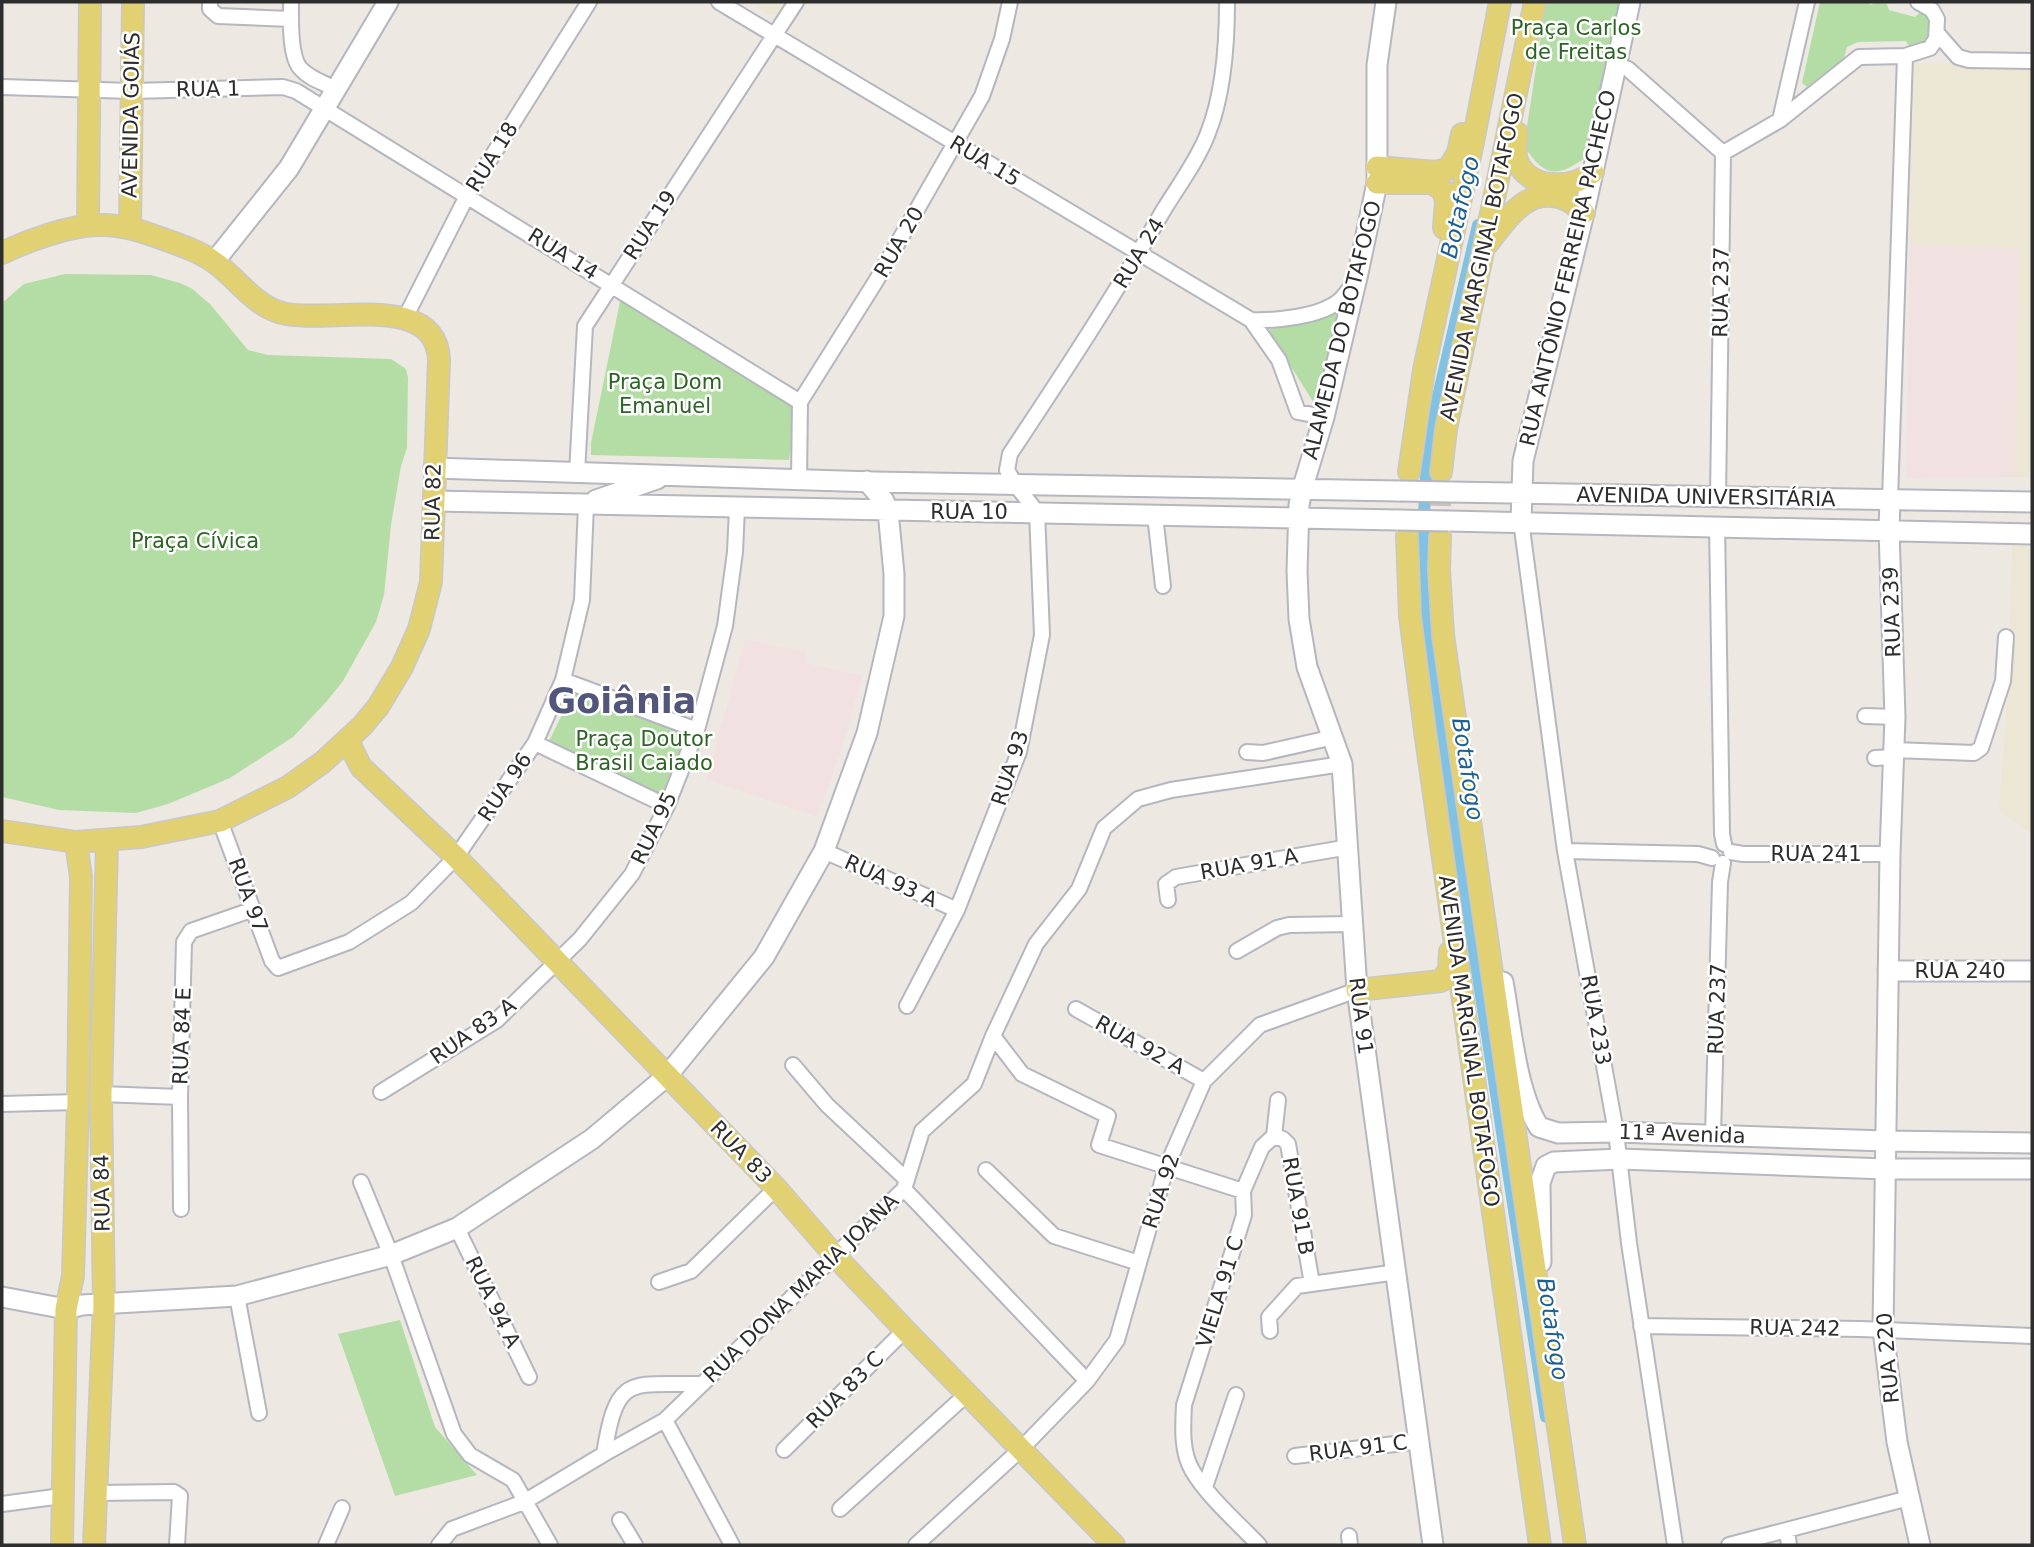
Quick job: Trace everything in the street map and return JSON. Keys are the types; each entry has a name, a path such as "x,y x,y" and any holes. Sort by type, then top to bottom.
{"main road":[{"name":"AVENIDA GOIÁS","path":"88,225 90,2"},
{"name":"AVENIDA GOIÁS","path":"130,228 133,2"},
{"path":"214,262 289,168 388,2"},
{"name":"ALAMEDA DO BOTAFOGO","path":"1302,489 1324,417 1359,273 1377,175 1377,65 1386,2"},
{"path":"1377,175 1436,172 1448,169 1453,163 1458,153 1491,2"},
{"name":"AVENIDA MARGINAL BOTAFOGO","path":"1404,482 1424,370 1500,2"},
{"name":"AVENIDA MARGINAL BOTAFOGO","path":"1441,472 1447,429 1535,2"},
{"name":"RUA ANTÔNIO FERREIRA PACHECO","path":"1521,494 1523,461 1584,213 1630,2"},
{"path":"1516,90 1521,107 1516,160 1525,172 1538,182 1559,185 1574,183 1593,172"},
{"path":"1377,175 1431,183 1443,190 1446,201 1445,225 1418,346 1424,370"},
{"path":"1485,247 1518,206 1529,199 1556,197 1569,201 1584,213"},
{"path":"2,253 88,225 130,228 178,244 214,262 259,302 278,312 301,316 405,318"},
{"name":"RUA 82","path":"2,831 76,842 107,841 175,831 219,821 288,787 328,757 378,707 402,667 419,629 431,582 439,354 428,332 405,318"},
{"name":"RUA 10","path":"434,468 867,481 1380,491"},
{"path":"586,505 651,480 678,475"},
{"path":"2,1297 66,1309 82,1305 237,1296 391,1255 457,1228 592,1139 667,1076 764,957 824,851 867,733 894,616 894,574 888,511 884,501 867,481"},
{"name":"AVENIDA UNIVERSITÁRIA","path":"1380,491 1404,482 1449,492 2032,502"},
{"path":"1045,512 1075,504 1133,502 1137,493 1134,486"},
{"name":"RUA 91","path":"1302,489 1297,571 1299,619 1307,667 1342,764 1357,990 1433,1545"},
{"name":"RUA 233","path":"1513,521 1521,494"},
{"name":"RUA 239","path":"1885,1169 1890,854 1888,755 1895,717 1889,529 1891,500"},
{"name":"RUA 10","path":"434,501 1299,518 1403,528 1444,529 1513,521"},
{"name":"AVENIDA UNIVERSITÁRIA","path":"1513,521 2032,534"},
{"name":"AVENIDA MARGINAL BOTAFOGO","path":"1403,528 1409,616 1541,1545"},
{"name":"AVENIDA MARGINAL BOTAFOGO","path":"1444,529 1439,570 1443,635 1575,1545"},
{"name":"RUA 83","path":"350,737 351,747 361,767 456,857 557,961 776,1188 905,1330 1114,1545"},
{"name":"RUA 83","path":"328,757 361,767"},
{"name":"RUA 84","path":"94,1545 104,1305 100,1094 107,841"},
{"name":"RUA 84","path":"62,1545 66,1309 73,1276 78,1102 81,877 76,842"},
{"path":"1357,990 1441,981 1447,976 1450,970 1450,949 1439,878 1442,856"},
{"name":"11ª Avenida","path":"1485,929 1498,955 1520,1075 1530,1114 1539,1127 1558,1133 1616,1132 2032,1143"},
{"name":"RUA 240","path":"1888,971 2032,971"},
{"name":"11ª Avenida","path":"1541,1309 1540,1183 1546,1166 1554,1162 1620,1159 1885,1169 2032,1168"},
{"name":"RUA 220","path":"1885,1169 1883,1330 1897,1443 1920,1545"}],"street":[{"path":"210,2 210,9 218,16 290,19"},
{"path":"291,2 293,52 298,67 336,89"},
{"name":"RUA 18","path":"405,318 467,196 589,2"},
{"name":"RUA 15","path":"719,2 1251,320 1279,360 1298,412 1324,417"},
{"name":"RUA 19","path":"577,472 584,326 796,2"},
{"name":"RUA 20","path":"800,402 876,281 982,96 1002,39 1010,2"},
{"name":"RUA 24","path":"1015,484 1007,470 1010,454 1139,254 1208,134 1218,96 1227,36 1227,2"},
{"path":"1780,120 1807,2"},
{"path":"1615,65 1628,69 1723,153 1780,120 1859,57 1905,56 1930,48 1937,33 1937,19 1933,6 1918,2"},
{"path":"1937,33 1958,57 1969,60 2032,61"},
{"name":"RUA 239","path":"1891,500 1905,56"},
{"path":"284,87 298,67"},
{"path":"1789,81 1810,96"},
{"name":"RUA 1","path":"2,87 132,91 284,87 296,91 324,109"},
{"name":"RUA 14","path":"324,109 800,402"},
{"name":"RUA 237","path":"1718,497 1723,153"},
{"path":"1251,320 1288,318 1324,309 1339,301 1359,273"},
{"path":"799,479 800,402"},
{"path":"1015,484 1045,512"},
{"name":"RUA 96","path":"278,968 349,942 411,903 456,857 535,743 563,680 582,600 586,505"},
{"name":"RUA 95","path":"557,961 580,939 632,874 667,806 697,730 725,626 735,552 737,508"},
{"name":"RUA 93","path":"907,1006 957,910 1019,752 1042,635 1045,512"},
{"path":"1155,515 1163,586"},
{"name":"RUA 233","path":"1513,521 1565,851 1616,1132 1641,1326 1675,1545"},
{"name":"RUA 237","path":"1713,1135 1721,852 1717,525"},
{"path":"1888,755 1974,753 1980,748 2003,681 2006,637"},
{"path":"563,680 697,730"},
{"path":"1865,716 1895,717"},
{"path":"1249,753 1263,753 1334,737"},
{"path":"535,743 667,806"},
{"name":"RUA DONA MARIA JOANA","path":"439,1545 452,1529 524,1502 665,1420 836,1257 905,1185 922,1131 974,1084 1036,944 1079,889 1104,828 1138,799 1171,790 1342,764"},
{"name":"RUA 97","path":"219,821 272,961 278,968"},
{"name":"RUA 91 A","path":"1168,900 1166,884 1176,877 1349,847"},
{"name":"RUA 93 A","path":"824,851 957,910"},
{"name":"RUA 241","path":"1565,851 1890,854"},
{"name":"RUA 84 E","path":"181,1209 180,1097 184,942 191,931 254,909"},
{"path":"1237,951 1276,928 1289,925 1353,924"},
{"name":"RUA 83 A","path":"381,1092 497,1020 557,961"},
{"name":"RUA 92","path":"916,1545 1021,1449 1087,1381 1117,1340 1166,1168 1204,1081 1260,1025 1357,990"},
{"name":"RUA 92 A","path":"1076,1009 1204,1081"},
{"path":"993,1036 1022,1074 1108,1116 1099,1145 1243,1191"},
{"path":"793,1065 827,1105 1087,1381"},
{"path":"100,1094 180,1097"},
{"name":"VIELA 91 C","path":"1259,1545 1191,1469 1182,1435 1184,1405 1244,1215 1243,1191 1262,1147 1274,1136 1278,1100"},
{"path":"2,1104 78,1102"},
{"name":"RUA 91 B","path":"1274,1136 1288,1144 1312,1284"},
{"path":"986,1170 1054,1236 1139,1263"},
{"path":"360,1182 391,1255 454,1434 470,1455 513,1480 550,1545"},
{"path":"659,1282 691,1271 776,1188"},
{"name":"RUA 94 A","path":"457,1228 528,1377"},
{"name":"RUA 91 B","path":"1270,1331 1269,1317 1297,1286 1397,1272"},
{"path":"237,1296 259,1413"},
{"name":"RUA 242","path":"1641,1326 1883,1330 2032,1336"},
{"name":"RUA 83 C","path":"784,1450 905,1330"},
{"path":"604,1454 610,1416 623,1391 639,1384 702,1384"},
{"path":"840,1509 967,1394"},
{"path":"1205,1487 1236,1395"},
{"path":"665,1420 732,1545"},
{"name":"RUA 91 C","path":"1296,1456 1420,1441"},
{"path":"97,1493 174,1492 180,1496 177,1545"},
{"path":"2,1504 62,1496"},
{"path":"1729,1545 1788,1538 1909,1498"},
{"path":"326,1545 342,1508"},
{"path":"620,1520 635,1545"}],"shaded area":[{"path":"749,2 788,2 782,12 769,15"},
{"path":"1912,63 2032,65 2032,477 2015,477 2014,472 2019,249 1910,244"},
{"path":"1910,244 2019,249 2015,477 1906,478"},
{"path":"2012,545 2032,546 2032,834 1999,811 2008,693"},
{"path":"745,639 805,652 806,663 863,676 817,817 705,779"}],"green space":[{"name":"Praça Carlos de Freitas","path":"1546,2 1620,2 1588,156 1560,171 1545,169 1524,146"},
{"path":"1820,2 1867,2 1871,5 1875,2 1886,2 1889,10 1915,17 1923,10 1932,15 1932,34 1927,42 1910,48 1906,41 1858,42 1847,47 1844,58 1807,87 1802,83"},
{"name":"Praça Cívica","path":"65,274 151,275 180,283 191,288 210,304 248,350 268,355 391,359 406,369 408,378 407,448 401,466 391,525 384,595 376,622 343,681 293,737 230,778 168,804 136,813 59,810 2,797 2,303 24,284"},
{"name":"Praça Dom Emanuel","path":"621,297 797,407 789,460 591,455 591,443"},
{"path":"1349,305 1317,408 1268,330"},
{"name":"Praça Doutor Brasil Caiado","path":"573,692 690,732 664,796 549,741"},
{"path":"400,1320 435,1427 477,1475 395,1496 338,1334"}],"waterway":[{"name":"Botafogo","path":"1478,225 1432,422 1427,457 1422,555 1427,629 1438,718 1546,1417"}],"tunnel":[{"path":"1440,537 1441,473"}],"district":[{"name":"Goiânia","path":"622,701"}]}
